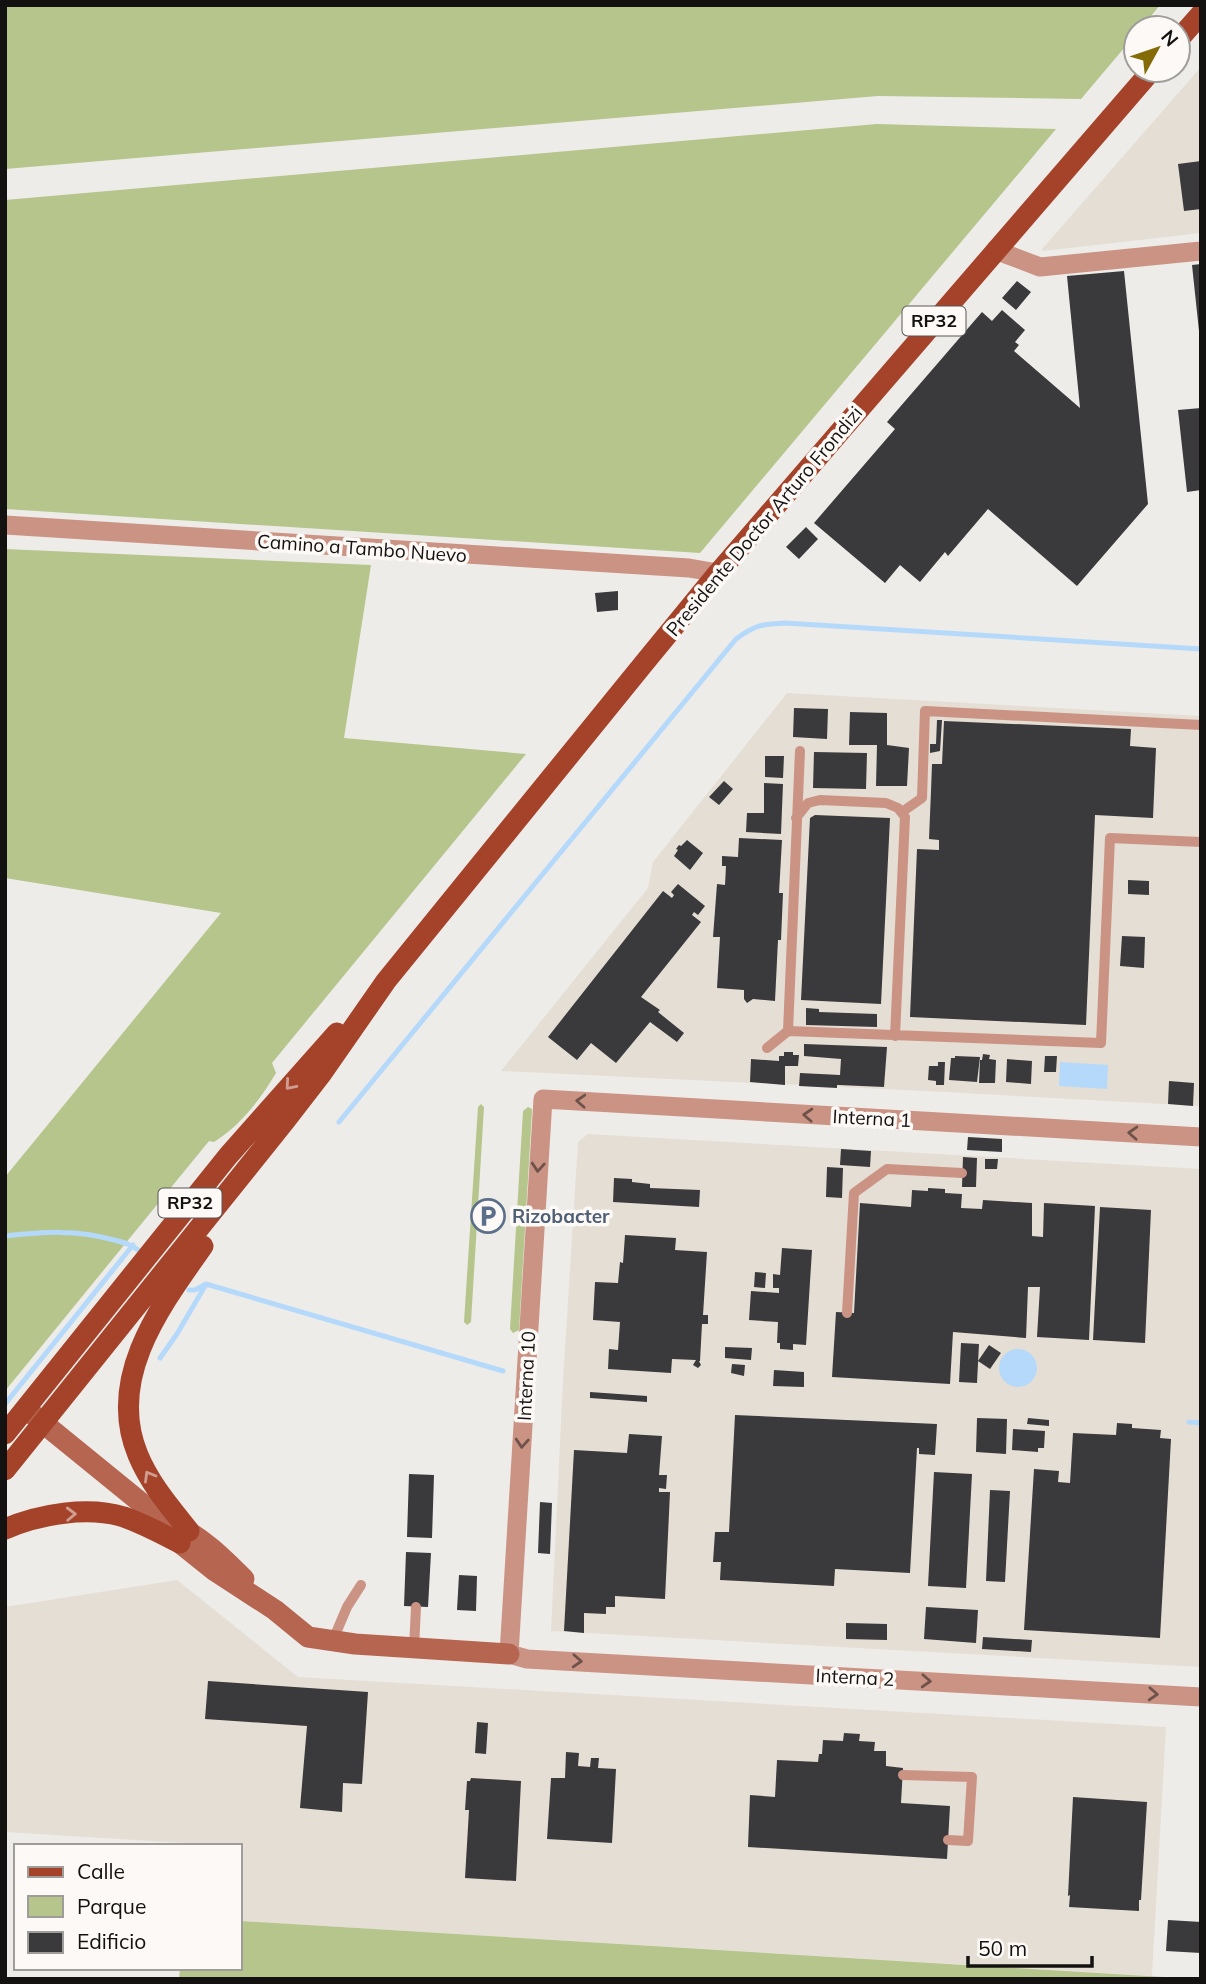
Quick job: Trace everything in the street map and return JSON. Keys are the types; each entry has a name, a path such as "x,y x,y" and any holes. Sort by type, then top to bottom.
{"main road":[{"name":"Presidente Doctor Arturo Frondizi","path":"5,1470 37,1418 285,1121 386,981 550,778 718,573 1140,84"},
{"name":"Presidente Doctor Arturo Frondizi","path":"5,1434 205,1184 309,1063 386,981"},
{"path":"185,1537 148,1475 135,1447 128,1417 131,1376 144,1338 155,1318 285,1121"},
{"path":"5,1447 37,1418 140,1280 205,1184"},
{"path":"5,1529 47,1515 104,1513 185,1537"}],"street":[{"path":"995,250 1040,267 1201,251"},
{"name":"Camino a Tambo Nuevo","path":"5,525 689,568 718,573"},
{"name":"Interna 1","path":"543,1099 1201,1137"},
{"name":"Interna 10","path":"509,1654 543,1099"},
{"path":"37,1418 161,1519 185,1537 224,1559 275,1610 308,1637 509,1654"},
{"name":"Interna 2","path":"509,1654 527,1659 1201,1697"}],"lane":[{"path":"902,812 922,798 925,711 1201,725"},
{"path":"788,1031 800,751"},
{"path":"796,818 808,803 820,800 886,803 902,812 906,822 895,1036"},
{"path":"767,1048 788,1031 1101,1044 1110,838 1201,842"},
{"path":"847,1312 854,1193 887,1169 962,1173"},
{"path":"333,1640 347,1607 361,1585"},
{"path":"414,1648 416,1607"},
{"path":"903,1774 972,1777 968,1841 948,1840"}],"shaded area":[{"path":"1201,67 1201,233 1043,251 1186,84 1192,84 1192,77"},
{"path":"787,693 1201,716 1201,1106 501,1071 648,888 653,862"},
{"path":"588,1134 1201,1169 1201,1667 551,1631 578,1142"},
{"path":"177,1580 298,1677 1166,1727 1152,1976 242,1921 242,1844 184,1844 5,1832 5,1607"}],"green space":[{"path":"5,5 1160,5 1153,14 1122,14 1122,51 1081,99 878,96 5,169"},
{"path":"877,124 1056,129 700,553 5,509 5,200"},
{"path":"5,549 371,565 344,738 526,754 272,1063 276,1073 249,1112 223,1136 214,1142 209,1141 5,1391 5,1177 221,913 5,878"},
{"path":"481,1104 484,1107 471,1322 467,1325 464,1322 478,1107"},
{"path":"528,1107 532,1111 519,1330 513,1333 510,1329 523,1111"},
{"path":"242,1921 1197,1979 179,1979 180,1970 242,1970"}],"water":[{"path":"1060,1062 1108,1065 1107,1089 1059,1086"},
{"path":"1018,1349 1032,1354 1037,1368 1032,1382 1018,1387 1004,1382 999,1368 1004,1354"}],"building":[{"path":"1201,161 1201,209 1184,211 1178,164"},
{"path":"1201,264 1201,331 1199,331 1192,265"},
{"path":"1124,271 1148,504 1077,586 988,509 948,556 945,552 920,582 900,565 885,583 814,523 895,429 887,422 982,312 992,321 1002,310 1025,330 1015,342 1019,345 1014,351 1080,408 1067,276"},
{"path":"1017,281 1031,292 1016,310 1002,298"},
{"path":"1201,408 1201,490 1187,492 1178,410"},
{"path":"806,527 818,539 799,559 786,547"},
{"path":"618,591 618,610 597,612 595,593"},
{"path":"794,708 828,709 827,739 793,737"},
{"path":"850,712 887,713 887,745 909,748 907,786 876,786 877,745 849,745"},
{"path":"937,720 942,720 940,751 930,753 930,744 936,744"},
{"path":"944,721 1131,729 1130,746 1156,748 1153,818 1095,815 1086,1025 910,1017 917,849 939,850 939,840 929,839 932,764 942,764"},
{"path":"814,752 867,753 866,789 813,788"},
{"path":"765,756 784,756 783,778 765,777"},
{"path":"724,781 733,789 719,805 709,797"},
{"path":"764,783 783,784 781,834 746,832 747,813 764,813"},
{"path":"815,815 890,818 881,1004 801,1000 810,818"},
{"path":"739,838 782,840 779,893 783,893 781,940 778,940 775,1001 753,999 747,1003 744,990 717,988 720,937 713,937 717,884 725,885 726,866 722,866 722,856 738,857"},
{"path":"687,840 703,853 690,870 674,856 679,845"},
{"path":"1128,880 1149,881 1149,895 1128,894"},
{"path":"678,884 705,906 698,915 694,912 692,915 701,922 641,997 660,1010 658,1012 684,1033 677,1042 650,1022 616,1063 591,1043 577,1060 548,1037 663,891 672,898 674,895 671,892"},
{"path":"1122,936 1145,937 1144,968 1120,966"},
{"path":"806,1008 819,1009 819,1012 877,1014 877,1027 806,1025"},
{"path":"804,1044 887,1047 884,1087 799,1086 800,1073 840,1075 841,1059 804,1056"},
{"path":"784,1052 799,1055 798,1066 785,1066 785,1085 750,1082 751,1059 779,1061 779,1056 784,1056"},
{"path":"983,1054 996,1060 995,1083 979,1083 980,1060"},
{"path":"1045,1056 1057,1056 1056,1072 1044,1072"},
{"path":"980,1057 977,1082 949,1080 951,1058"},
{"path":"1007,1059 1032,1061 1031,1084 1006,1082"},
{"path":"938,1062 945,1062 944,1085 936,1085 936,1081 928,1080 929,1066 938,1066"},
{"path":"1169,1081 1194,1083 1193,1106 1168,1104"},
{"path":"968,1137 1002,1139 1002,1152 967,1150"},
{"path":"841,1149 871,1151 870,1167 840,1165"},
{"path":"963,1157 977,1158 976,1187 962,1187"},
{"path":"985,1159 998,1159 997,1169 985,1169"},
{"path":"827,1167 843,1168 842,1198 826,1197"},
{"path":"614,1178 650,1184 650,1188 700,1190 699,1207 613,1202"},
{"path":"928,1188 962,1194 961,1208 982,1209 983,1200 1032,1203 1032,1236 1043,1237 1044,1203 1095,1206 1089,1340 1037,1337 1040,1287 1028,1287 1026,1338 953,1332 950,1384 832,1377 836,1312 854,1313 860,1203 911,1207 912,1190 928,1191"},
{"path":"1100,1207 1151,1210 1145,1343 1093,1340"},
{"path":"625,1235 676,1238 675,1250 707,1252 703,1315 708,1315 708,1324 702,1324 701,1365 698,1368 693,1365 696,1360 672,1359 671,1373 608,1369 609,1349 618,1350 620,1322 593,1320 595,1282 618,1283"},
{"path":"782,1248 812,1250 806,1345 793,1344 793,1350 780,1349 780,1343 777,1343 778,1322 749,1320 751,1291 779,1293 779,1288 773,1288 773,1274 780,1275"},
{"path":"755,1272 766,1273 765,1288 754,1287"},
{"path":"961,1343 979,1344 977,1383 959,1382"},
{"path":"989,1345 1001,1353 990,1369 978,1361"},
{"path":"725,1347 752,1348 751,1360 725,1358"},
{"path":"732,1364 745,1365 744,1376 731,1373"},
{"path":"774,1370 804,1372 804,1387 773,1386"},
{"path":"590,1392 647,1396 647,1402 590,1398"},
{"path":"735,1415 937,1424 935,1455 919,1454 917,1448 910,1573 835,1569 834,1586 720,1580 721,1562 713,1562 715,1532 729,1532"},
{"path":"977,1418 1007,1419 1006,1454 976,1452"},
{"path":"1028,1418 1049,1420 1049,1426 1027,1424"},
{"path":"1117,1423 1132,1424 1132,1428 1161,1430 1160,1438 1171,1439 1160,1638 1024,1630 1034,1469 1059,1471 1058,1482 1070,1483 1073,1433 1116,1435"},
{"path":"1013,1429 1045,1431 1044,1448 1038,1448 1038,1452 1012,1450"},
{"path":"629,1434 662,1436 659,1475 667,1475 666,1489 659,1488 659,1492 670,1492 665,1599 615,1596 615,1607 606,1607 606,1614 584,1613 584,1633 564,1631 574,1450 627,1453"},
{"path":"934,1472 972,1474 966,1588 928,1586"},
{"path":"409,1474 434,1475 432,1538 407,1537"},
{"path":"990,1490 1010,1491 1005,1582 986,1581"},
{"path":"540,1502 552,1503 550,1554 538,1553"},
{"path":"406,1552 431,1553 428,1607 404,1606"},
{"path":"459,1575 477,1576 476,1611 457,1610"},
{"path":"926,1607 978,1610 976,1643 924,1639"},
{"path":"846,1623 887,1624 887,1640 846,1639"},
{"path":"983,1637 1032,1640 1031,1652 982,1649"},
{"path":"208,1681 368,1692 362,1784 343,1783 342,1812 300,1808 307,1726 205,1719"},
{"path":"477,1722 488,1723 486,1754 475,1753"},
{"path":"844,1733 860,1734 859,1741 875,1742 874,1751 886,1751 886,1766 903,1768 901,1803 950,1806 947,1859 748,1847 750,1795 775,1797 777,1760 818,1762 819,1754 822,1754 823,1740 843,1741"},
{"path":"566,1752 579,1753 578,1766 590,1767 591,1758 599,1758 598,1768 616,1769 612,1843 547,1839 551,1778 565,1778"},
{"path":"471,1778 521,1781 516,1881 465,1878 469,1810 465,1810 467,1781"},
{"path":"1073,1797 1147,1802 1139,1911 1069,1907"},
{"path":"1168,1920 1201,1922 1201,1953 1166,1951"}],"waterway":[{"path":"339,1122 736,639 748,631 764,625 785,623 1201,649"},
{"path":"5,1236 87,1234 124,1242 138,1250"},
{"path":"5,1404 133,1245"},
{"path":"189,1290 206,1284 503,1371"},
{"path":"160,1358 205,1286"},
{"path":"1189,1422 1201,1423"}],"place":[{"name":"Rizobacter","path":"488,1216"}]}
